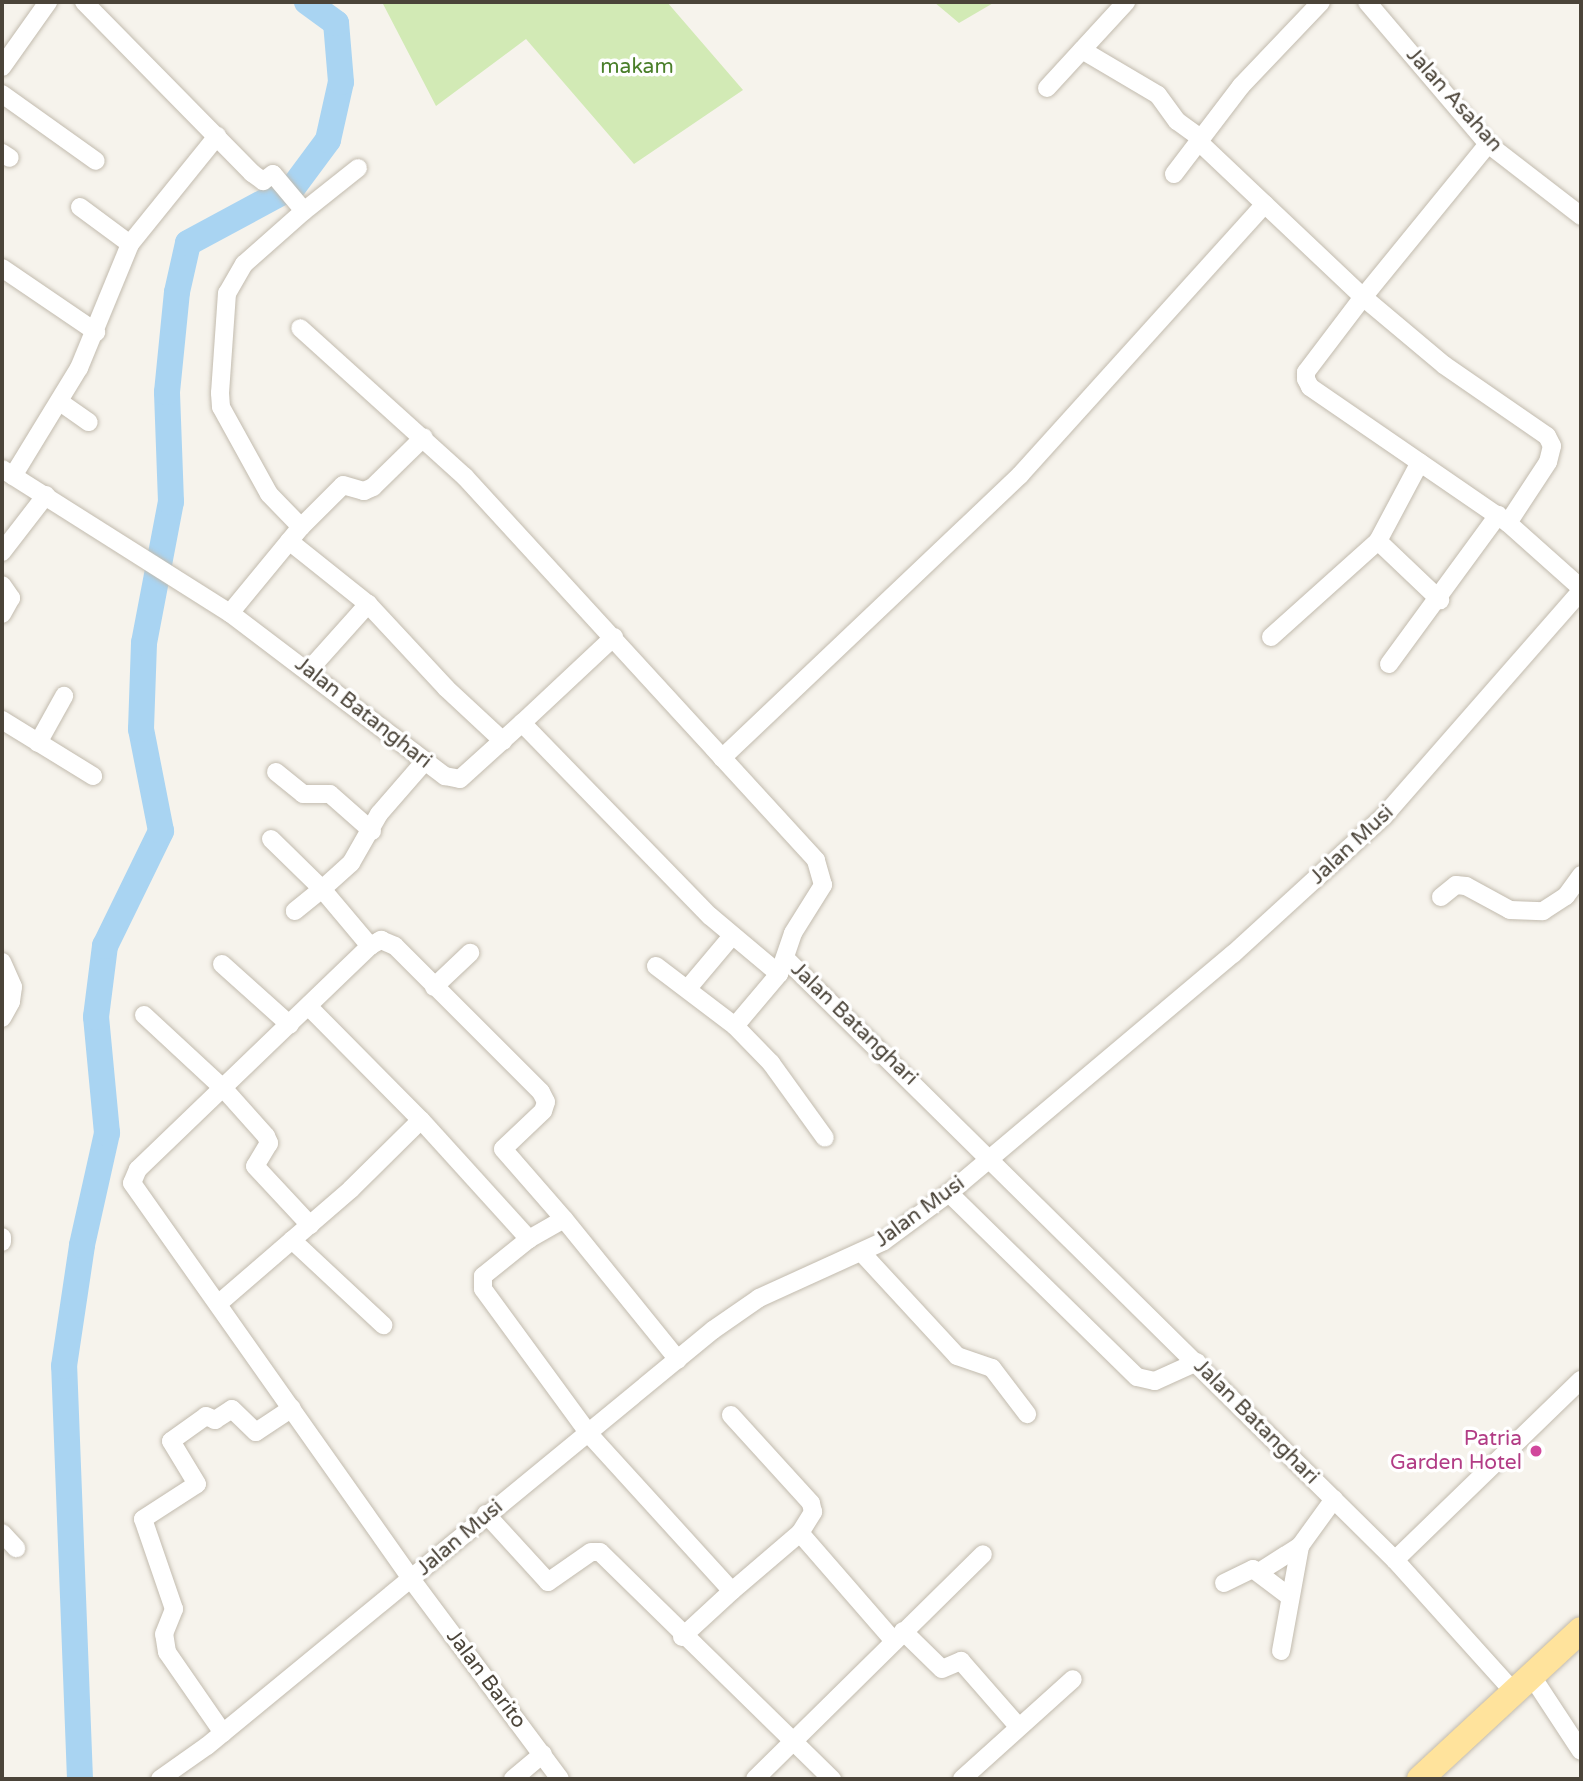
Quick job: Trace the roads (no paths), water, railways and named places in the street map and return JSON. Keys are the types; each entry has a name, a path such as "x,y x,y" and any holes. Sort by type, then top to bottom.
{"main road":[{"path":"1420,1779 1581,1630"}],"street":[{"path":"2,67 48,2"},
{"path":"84,2 262,181 273,174 302,207"},
{"path":"1047,88 1126,2"},
{"path":"1174,174 1241,86 1321,2"},
{"name":"Jalan Asahan","path":"1367,2 1488,144 1581,216"},
{"path":"1082,50 1158,95 1177,121 1363,298 1444,365 1547,436 1552,446 1548,462 1389,664"},
{"path":"2,94 96,160"},
{"path":"6,476 60,402 96,332 130,244 217,136"},
{"path":"1488,144 1363,298 1306,372 1306,379 1310,387 1503,519 1581,590"},
{"path":"358,168 302,207 256,251 228,293 221,407 269,495 295,534 368,604 446,688 503,741"},
{"path":"722,758 1020,475 1265,204"},
{"path":"80,207 130,244"},
{"path":"2,268 96,332"},
{"path":"300,328 424,437 614,637 823,873 823,885 793,933 783,966 735,1026"},
{"path":"60,402 89,422"},
{"path":"230,613 295,534 342,485 364,491 373,487 424,437"},
{"path":"1271,637 1378,541 1420,462"},
{"name":"Jalan Batanghari","path":"6,476 46,495 194,588 309,670 445,776 460,779 522,723 732,936 783,966 991,1157 1524,1685 1581,1751"},
{"path":"2,552 46,495"},
{"path":"1378,541 1440,600"},
{"path":"2,585 11,594 2,614"},
{"name":"Jalan Musi","path":"160,1779 223,1733 486,1514 759,1298 862,1253 949,1193 1233,954 1384,816 1581,590"},
{"path":"309,670 368,604"},
{"path":"522,723 614,637"},
{"path":"38,743 64,696"},
{"path":"2,720 93,776"},
{"path":"295,911 351,863 372,831 379,814 425,761"},
{"path":"276,772 303,794 330,794 372,831"},
{"path":"271,839 323,889 370,946"},
{"path":"1441,897 1456,886 1466,886 1510,910 1552,909 1566,896 1581,875"},
{"path":"689,987 732,936"},
{"path":"224,1089 370,946 387,941 541,1092 547,1102 543,1111 503,1149 564,1219 678,1360"},
{"path":"434,987 470,953"},
{"path":"2,962 13,987 12,1002 2,1018"},
{"path":"222,964 290,1025"},
{"path":"656,966 689,987 735,1026 771,1063 825,1138"},
{"path":"309,1007 421,1120 529,1239"},
{"path":"144,1015 224,1089 267,1136 269,1143 255,1166 310,1225"},
{"name":"Jalan Barito","path":"224,1089 132,1178 149,1211 218,1304 411,1579 560,1779"},
{"path":"218,1304 310,1225 421,1120"},
{"path":"949,1193 1137,1377 1154,1381 1197,1362"},
{"path":"564,1219 529,1239 480,1282 589,1434 732,1591"},
{"path":"292,1240 383,1325"},
{"path":"862,1253 957,1356 992,1368 1027,1414"},
{"path":"1395,1560 1581,1380"},
{"path":"223,1733 167,1651 164,1634 174,1609 143,1519 197,1484 171,1441 206,1416 215,1420 232,1409 256,1432 292,1408"},
{"path":"682,1637 812,1520 811,1503 731,1415"},
{"path":"1259,1572 1300,1546 1334,1499"},
{"path":"486,1514 548,1582 555,1581 591,1552 600,1552 682,1637 795,1739 832,1779"},
{"path":"2,1533 16,1548"},
{"path":"800,1533 898,1636 942,1668 961,1661 1018,1726"},
{"path":"1281,1651 1300,1546"},
{"path":"755,1779 983,1553"},
{"path":"1224,1583 1242,1571 1259,1572 1290,1597"},
{"path":"962,1779 1073,1679"},
{"path":"513,1779 543,1754"}],"waterway":[{"path":"80,1779 64,1366 82,1245 107,1133 96,1017 105,946 161,831 141,729 144,643 171,502 167,392 177,292 188,243 294,186 328,140 341,82 336,23 307,2"}],"place":[{"name":"Patria Garden Hotel","path":"1536,1451"}],"park label":[{"name":"makam","path":"637,67"}]}
